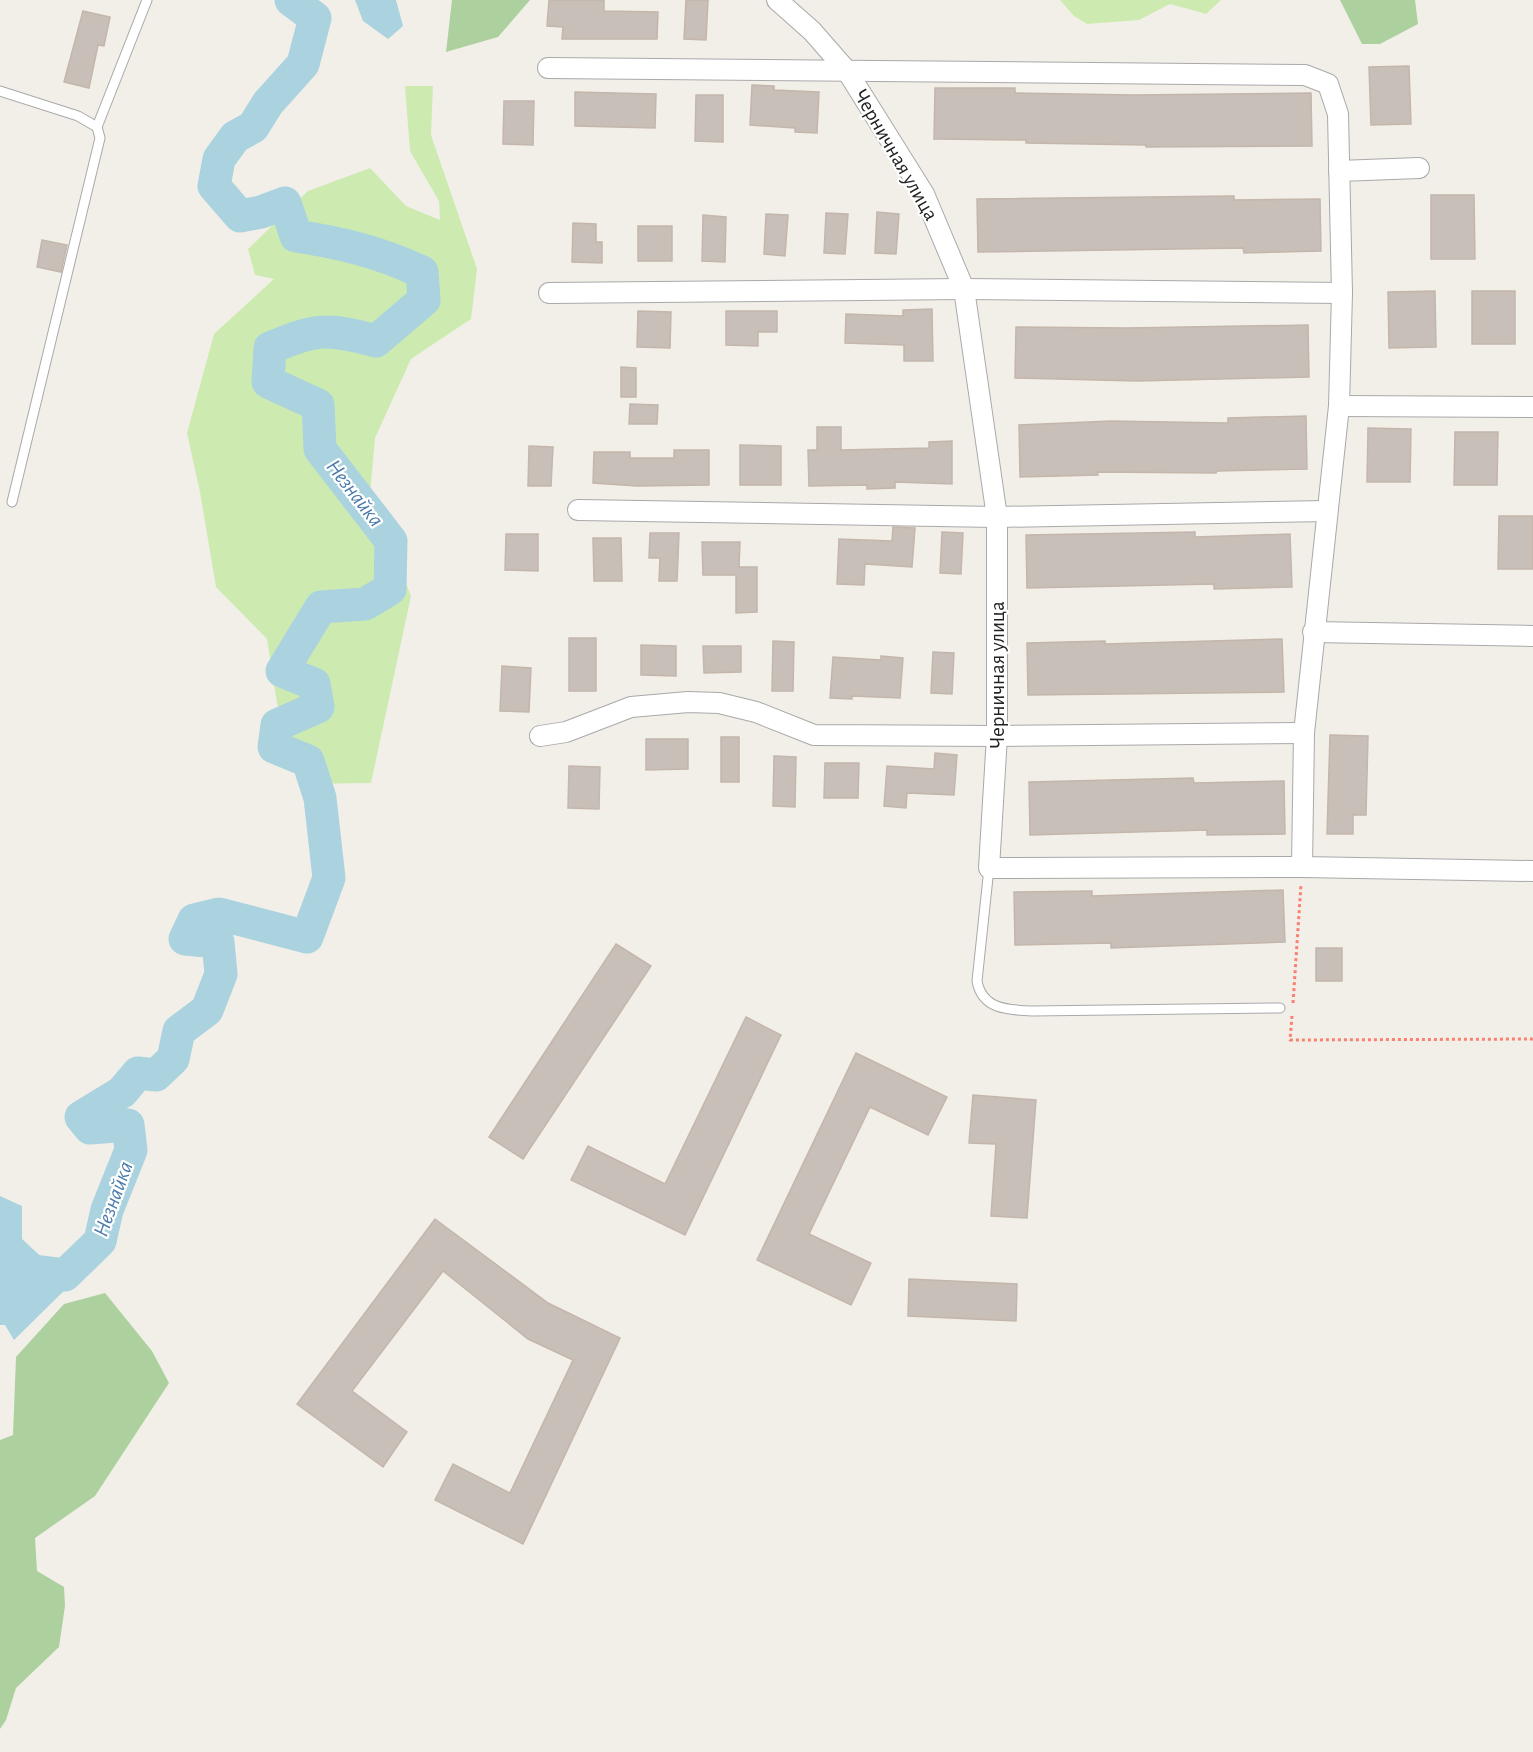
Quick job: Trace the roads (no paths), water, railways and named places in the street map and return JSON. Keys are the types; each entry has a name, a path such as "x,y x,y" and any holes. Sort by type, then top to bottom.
{"street":[{"name":"Черничная улица","path":"777,0 812,31 847,71 924,194 964,289 997,517 998,736 989,868"},
{"path":"548,68 1305,75 1328,84 1338,114 1342,293 1339,406 1313,632 1305,733 1302,867"},
{"path":"1339,171 1419,168"},
{"path":"549,293 964,289 1342,293"},
{"path":"1339,406 1533,407"},
{"path":"578,510 997,517 1326,511"},
{"path":"1313,632 1533,636"},
{"path":"540,736 566,732 631,707 687,702 719,703 756,712 814,735 1305,733"},
{"path":"989,868 1302,867 1533,871"}],"lane":[{"path":"12,502 100,138 97,127 147,0"},
{"path":"0,91 78,116 97,127"},
{"path":"989,868 977,981 979,993 986,1003 1012,1010 1032,1011 1280,1008"}],"water":[{"path":"355,0 396,0 403,26 388,39 363,21"},
{"path":"0,1196 22,1206 22,1239 50,1265 73,1268 78,1277 14,1340 5,1325 0,1325"}],"waterway":[{"name":"Незнайка","path":"0,1267 65,1275 100,1241 107,1210 131,1150 128,1125 90,1128 81,1117 122,1092 138,1073 156,1075 173,1059 179,1031 207,1010 221,974 218,942 185,939 194,920 219,914 307,937 329,878 320,798 308,761 274,747 277,725 318,707 314,684 282,671 321,607 365,604 390,589 391,541 320,449 318,405 268,382 270,348 322,332 333,332 376,341 424,300 422,272 360,249 296,236 285,203 261,212 240,216 214,186 219,159 235,137 253,127 268,103 303,64 315,18 291,0"}]}
